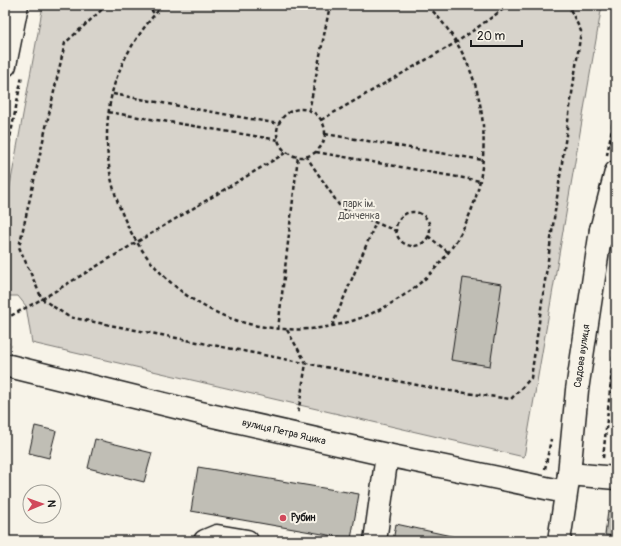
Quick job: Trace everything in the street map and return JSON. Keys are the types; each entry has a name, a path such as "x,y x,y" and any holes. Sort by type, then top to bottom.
{"street":[{"path":"14,69 17,5"},
{"name":"Садова вулиця","path":"559,541 578,390 608,233 611,166"},
{"name":"вулиця Петра Яцика","path":"10,356 196,412 387,456 567,483 608,478"},
{"path":"375,541 387,456"},
{"path":"205,541 217,536 247,541"}],"path":[{"path":"106,5 65,43 19,247 42,299 69,317 443,390 511,399 532,378 581,31 568,5"},
{"path":"146,5 155,14"},
{"path":"163,5 134,41 123,63 112,94 108,112 106,137 107,162 112,187 120,211 136,242 162,274 181,291 202,305 224,316 248,324 286,330 332,326 372,314 394,302 415,288 434,270 463,229 473,206 480,182 483,160 484,131 482,106 475,81 466,58 457,42 438,16 427,5"},
{"path":"308,111 330,5"},
{"path":"321,120 457,42 509,5"},
{"path":"5,164 14,69"},
{"path":"112,94 279,124"},
{"path":"611,166 616,107"},
{"path":"297,110 308,111 321,120 325,134 322,146 316,152 306,156 298,156 287,152 282,147 279,140 279,124 290,112 297,110"},
{"path":"108,112 279,140"},
{"path":"325,134 483,160"},
{"path":"5,319 42,299 287,152"},
{"path":"316,152 480,182"},
{"path":"278,329 298,156"},
{"path":"306,156 339,205 345,210 396,231 403,242 409,245 422,243 428,236 430,226 428,220 417,212 410,212 399,218 396,231"},
{"path":"332,326 376,222"},
{"path":"428,236 448,252"},
{"path":"286,330 306,363 298,414 291,413"},
{"path":"608,478 616,332"},
{"path":"5,342 10,356"},
{"path":"538,468 545,470 551,439"}],"green space":[{"name":"парк ім. Донченка","path":"43,5 602,5 524,457 32,343 26,306 18,296 5,296 5,213"}],"building":[{"path":"463,278 502,284 490,366 451,360"},
{"path":"35,426 56,431 49,458 29,453"},
{"path":"95,439 152,453 144,482 88,468"},
{"path":"198,467 359,494 351,539 191,511"},
{"path":"608,511 616,512 616,536 605,535"},
{"path":"396,524 474,541 393,541"}],"place":[{"name":"Рубин","path":"283,518"}]}
